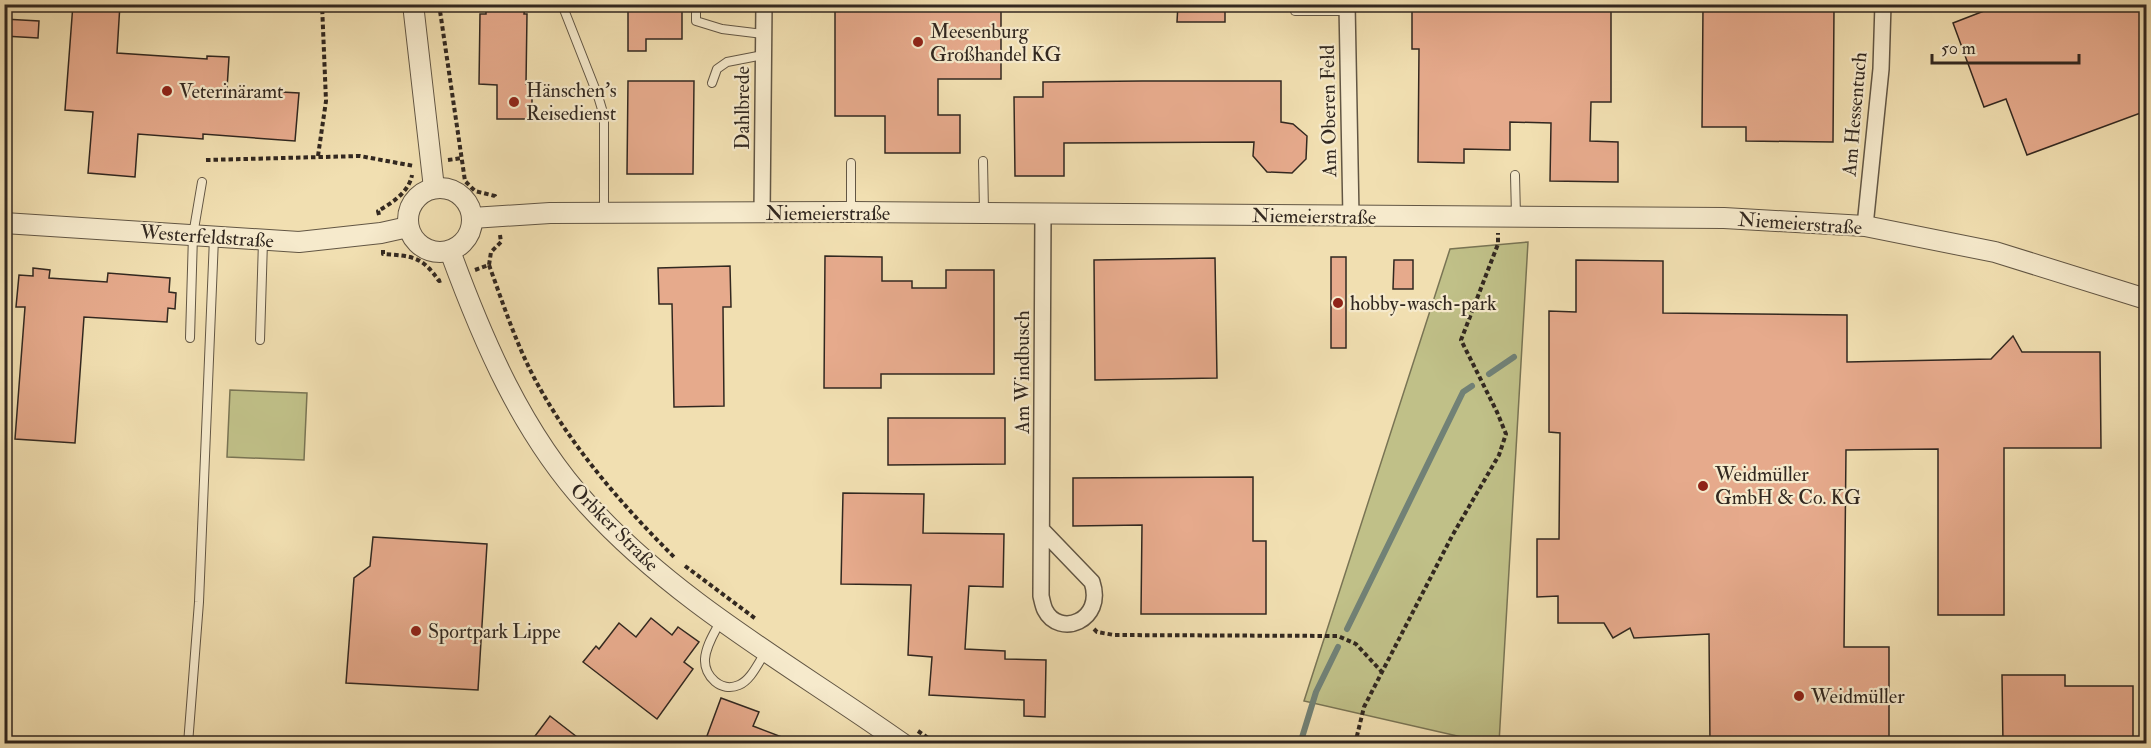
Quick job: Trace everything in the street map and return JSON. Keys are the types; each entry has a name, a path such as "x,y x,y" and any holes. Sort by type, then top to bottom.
{"street":[{"path":"413,4 423,164 434,188"},
{"name":"Dahlbrede","path":"762,213 764,4"},
{"name":"Am Hessentuch","path":"1864,226 1881,69 1883,4"},
{"name":"Am Oberen Feld","path":"1347,8 1351,217"},
{"path":"444,187 460,194 466,201 472,218 467,238 450,251 436,252 424,248 414,239 408,227 410,206 424,191 434,188 444,187"},
{"name":"Niemeierstraße","path":"472,218 604,212 851,212 1724,218 1864,226 1995,252 2146,299"},
{"name":"Am Windbusch","path":"1042,213 1041,596 1045,610 1054,620 1066,625 1083,618"},
{"name":"Westerfeldstraße","path":"4,223 299,242 381,233 408,227"},
{"name":"Orbker Straße","path":"450,251 509,393 560,471 587,505 632,550 722,619 903,744"},
{"path":"1042,530 1092,582 1095,592 1094,604 1090,613 1083,618"}],"lane":[{"path":"696,4 696,21 722,29 763,34"},
{"path":"563,7 604,116 604,212"},
{"path":"1295,11 1347,8"},
{"path":"712,83 717,69 727,62 763,55"},
{"path":"983,161 984,213"},
{"path":"851,163 851,212"},
{"path":"1507,217 1515,175"},
{"path":"190,338 193,235 202,183"},
{"path":"188,744 199,602 214,236"},
{"path":"260,340 263,241"},
{"path":"722,619 707,647 705,658 710,677 718,684 728,687 739,685 748,678 766,651"}],"path":[{"path":"318,156 326,101 322,4"},
{"path":"439,4 465,181 475,191 495,196 501,242 491,252 489,265 515,337 537,384 563,426 609,488 674,558"},
{"path":"206,160 360,156 423,164 462,158"},
{"path":"423,164 410,184 391,204 378,212 383,254 415,258 428,265 439,281 489,265"},
{"path":"1355,744 1364,707 1452,536 1499,455 1506,434 1497,411 1461,340 1507,217"},
{"path":"2146,592 2143,642 2146,740"},
{"path":"1083,618 1096,632 1114,635 1338,636 1356,644 1382,672"}],"green space":[{"path":"1528,242 1499,743 1488,743 1304,701 1450,249"},
{"path":"230,390 307,393 304,460 227,457"}],"building":[{"name":"Veterinäramt","path":"73,4 120,4 117,53 207,59 207,56 229,57 227,89 299,93 295,141 203,134 203,139 138,134 135,177 88,173 93,112 65,110"},
{"path":"486,4 525,4 524,14 527,14 526,84 532,85 532,119 497,119 497,85 479,84 480,14 486,14"},
{"path":"628,4 677,4 677,9 682,9 682,39 646,39 646,51 628,51"},
{"name":"Meesenburg Großhandel KG","path":"835,4 1001,4 1001,79 938,79 938,115 960,115 960,153 885,153 885,116 835,116"},
{"path":"1178,4 1225,4 1225,22 1177,22"},
{"path":"1412,4 1611,4 1611,102 1591,102 1590,141 1618,142 1618,182 1550,181 1551,123 1510,122 1510,150 1464,149 1464,163 1418,162 1419,49 1412,49"},
{"path":"2002,4 2146,4 2146,111 2027,155 2006,99 1984,107 1953,23"},
{"path":"1703,7 1834,9 1833,142 1746,141 1746,127 1702,127"},
{"path":"4,19 39,21 38,38 4,36"},
{"path":"628,81 694,81 693,174 627,174"},
{"path":"1281,81 1281,122 1293,124 1307,136 1306,159 1292,173 1267,172 1253,156 1254,142 1064,143 1064,176 1015,176 1014,97 1043,97 1043,82"},
{"path":"825,256 882,257 882,281 912,281 912,288 946,288 946,270 994,270 994,374 881,374 881,388 824,388"},
{"name":"hobby-wasch-park","path":"1331,257 1346,257 1346,348 1331,348"},
{"path":"1215,258 1217,378 1095,380 1094,260"},
{"path":"1394,260 1413,260 1413,289 1393,289"},
{"name":"Weidmüller GmbH & Co. KG","path":"1576,260 1663,261 1663,313 1847,315 1847,362 1991,359 2013,336 2022,352 2100,352 2101,448 2004,448 2004,615 1938,615 1938,449 1846,450 1844,647 1889,647 1889,744 1710,744 1709,634 1634,638 1630,628 1613,638 1604,623 1558,623 1558,596 1537,597 1537,539 1559,539 1560,433 1549,432 1549,311 1576,312"},
{"path":"730,266 731,307 723,307 724,406 674,407 672,304 659,304 658,268"},
{"path":"33,268 50,270 49,278 107,282 108,273 170,278 169,292 176,293 175,309 168,308 167,322 84,317 75,443 15,439 25,307 16,307 19,275 33,276"},
{"path":"888,418 1005,418 1005,464 888,465"},
{"path":"1253,477 1253,541 1266,541 1266,614 1141,614 1142,525 1073,526 1073,478"},
{"path":"843,493 924,494 923,533 1004,534 1003,587 969,586 965,649 1005,651 1005,659 1046,660 1045,717 1024,716 1024,700 929,695 932,657 908,655 911,585 841,584"},
{"name":"Sportpark Lippe","path":"373,537 487,544 478,690 346,683 354,578 370,566"},
{"path":"651,618 672,635 678,627 699,642 684,662 693,669 657,719 583,662 596,646 599,649 619,623 636,637"},
{"path":"2002,675 2065,675 2065,686 2133,686 2133,744 2003,744"},
{"path":"721,698 759,712 753,726 795,742 795,744 704,744"},
{"path":"550,716 586,744 529,744"}],"waterway":[{"path":"1489,374 1514,357"},
{"path":"1347,629 1463,392 1472,386"},
{"path":"1300,744 1316,692 1338,647"}],"place":[{"name":"Meesenburg Großhandel KG","path":"918,42"},
{"name":"Veterinäramt","path":"167,91"},
{"name":"Hänschen's Reisedienst","path":"514,102"},
{"name":"hobby-wasch-park","path":"1338,303"},
{"name":"Weidmüller GmbH & Co. KG","path":"1703,486"},
{"name":"Sportpark Lippe","path":"416,631"},
{"name":"Weidmüller","path":"1799,696"}]}
